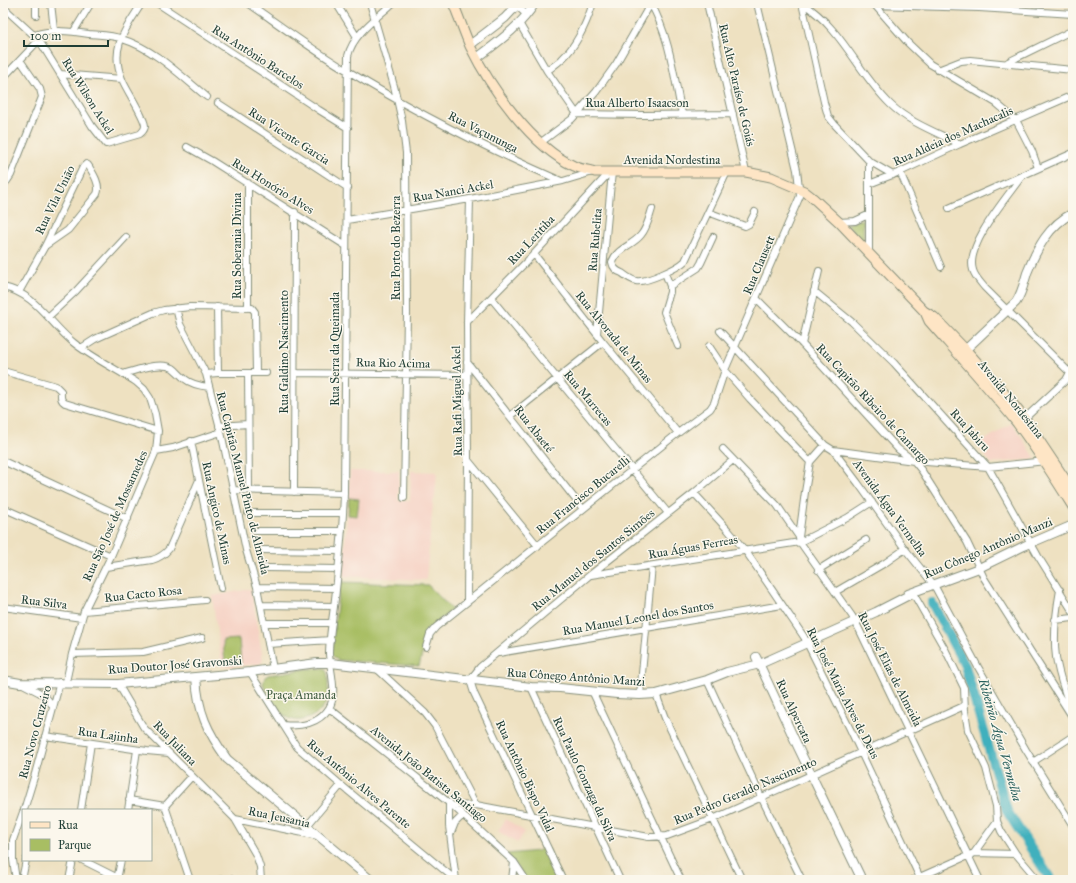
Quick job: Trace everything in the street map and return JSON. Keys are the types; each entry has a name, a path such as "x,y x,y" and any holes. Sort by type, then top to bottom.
{"main road":[{"name":"Avenida Nordestina","path":"453,3 470,45 498,92 520,121 540,143 561,159 575,166 595,172 746,172 771,177 800,189 813,198 839,222 924,311 929,321 963,353 1021,422 1048,460 1073,491"},
{"name":"Avenida Nordestina","path":"1048,460 1073,507"}],"street":[{"path":"36,3 36,15"},
{"path":"51,3 54,30"},
{"path":"74,32 91,3"},
{"path":"60,74 122,79 117,55 120,38 142,3"},
{"name":"Rua Antônio Barcelos","path":"157,3 348,128"},
{"name":"Rua Vaçununga","path":"248,3 348,71 397,100 496,152 562,181"},
{"path":"336,3 357,37 393,3"},
{"name":"Rua Porto do Bezerra","path":"370,3 397,100 402,121 406,153 407,210 404,498"},
{"path":"477,58 491,48 519,23 527,15 535,3"},
{"path":"547,71 562,59 570,50 592,3"},
{"name":"Rua Alto Paraíso de Goiás","path":"707,3 746,172"},
{"path":"757,3 800,189"},
{"path":"802,3 818,14 832,28 882,96 891,105 912,120 960,144"},
{"path":"802,3 828,116 834,125 869,161 893,175"},
{"path":"470,45 484,36 506,18 517,4 527,15"},
{"path":"540,143 572,119 596,92 616,64 651,4"},
{"path":"651,4 664,31 682,114"},
{"path":"873,4 978,5 1073,14"},
{"path":"873,4 920,56 938,70 996,103 1016,120 1038,168"},
{"name":"Rua Wilson Ackel","path":"4,11 39,40 92,126 106,144 140,134 144,130 145,124 122,79"},
{"name":"Rua Alberto Isaacson","path":"519,23 547,71 577,114 733,114"},
{"path":"34,35 54,30 120,38 138,45 152,53 207,97"},
{"path":"1007,62 1073,30"},
{"path":"484,36 484,44 491,48"},
{"name":"Rua Serra da Queimada","path":"331,663 329,653 342,531 344,493 348,71 350,48 357,37"},
{"path":"3,78 39,40"},
{"path":"3,184 8,181 11,175 42,97 40,89 20,60"},
{"path":"938,70 961,61 970,60 1007,62 1073,70"},
{"name":"Rua Aldeia dos Machacalis","path":"869,184 900,172 1073,95"},
{"name":"Rua Vicente Garcia","path":"218,103 348,188"},
{"name":"Rua Honório Alves","path":"187,147 295,212 346,246"},
{"path":"949,208 1073,153"},
{"path":"869,161 869,253"},
{"name":"Rua Vila União","path":"19,292 45,246 83,167 86,164 88,165 99,190 97,194 68,230 45,246"},
{"path":"562,181 572,175 575,166"},
{"name":"Rua Nanci Ackel","path":"347,220 470,199 562,181 595,172"},
{"name":"Rua Leritiba","path":"467,322 534,254 611,172"},
{"name":"Rua Rubelita","path":"597,334 611,172"},
{"path":"652,209 640,236 614,256 612,265 616,270 635,281 646,280 665,273 681,265 685,261 727,172"},
{"path":"900,172 941,267"},
{"path":"1021,422 1066,380 1072,372 1008,311 977,278 972,270 974,252 984,229 1022,176"},
{"name":"Rua Soberania Divina","path":"248,183 248,308"},
{"name":"Rua Clausett","path":"735,348 800,196 800,189"},
{"name":"Rua Rafi Miguel Ackel","path":"467,602 467,322 470,199"},
{"name":"Rua Galdino Nascimento","path":"294,492 295,212"},
{"path":"708,212 745,226 749,224 755,212"},
{"path":"963,353 1008,311 1020,296 1034,256 1044,239 1059,220 1073,213"},
{"path":"839,222 855,222 868,215"},
{"path":"48,317 76,291 126,237"},
{"path":"670,286 698,268 713,237"},
{"name":"Rua Alvorada de Minas","path":"534,254 603,342 678,433"},
{"path":"802,344 819,271"},
{"path":"665,273 670,286 670,292 664,312 678,346"},
{"name":"Rua São José de Mossamedes","path":"3,287 19,292 48,317 62,333 81,348 144,389 150,398 158,431 156,451 128,519 84,611 63,682"},
{"name":"Rua Jabiru","path":"814,291 852,322 894,363 988,467 1030,543 1073,612"},
{"name":"Rua Marrecas","path":"491,298 668,513"},
{"name":"Rua Capitão Ribeiro de Camargo","path":"757,299 802,344 898,449 914,461 926,476 967,542 984,578 1072,716"},
{"path":"217,307 218,373"},
{"path":"81,348 95,339 153,313 176,308 248,308 254,309 255,312 256,372"},
{"name":"Rua Capitão Manuel Pinto de Almeida","path":"176,308 180,324 206,374 208,387 220,429 246,550 257,587 273,669"},
{"name":"Avenida Água Vermelha","path":"720,331 825,445 833,450 905,549 934,585 982,674 1033,762 1073,826"},
{"path":"510,416 603,342"},
{"path":"709,346 725,370 764,415 810,462"},
{"name":"Rua Francisco Bucarelli","path":"426,647 432,630 712,407 723,380 725,370 735,348"},
{"name":"Rua Abaeté","path":"467,362 583,509"},
{"path":"123,374 156,366 166,366 174,369 186,380 192,383 208,387"},
{"path":"3,371 56,386 61,391 62,402 158,431"},
{"path":"248,373 249,490"},
{"path":"206,374 266,373"},
{"name":"Rua Rio Acima","path":"295,373 467,375"},
{"path":"156,451 173,448 220,429 248,424"},
{"name":"Rua Angico de Minas","path":"191,441 221,588"},
{"path":"800,539 810,462 825,445"},
{"name":"Rua José Elias de Almeida","path":"723,449 777,505 800,539 818,570 835,592 854,621 971,854 980,880"},
{"path":"833,450 914,461 988,467 1048,460"},
{"path":"468,460 538,546"},
{"name":"Rua Manuel dos Santos Simões","path":"470,680 480,667 590,575 694,493 733,460"},
{"path":"3,461 128,519"},
{"path":"106,567 158,559 164,555 169,549 199,479"},
{"path":"233,490 344,493"},
{"name":"Rua José Maria Alves de Deus","path":"694,493 744,550 808,643 920,879"},
{"name":"Rua Águas Ferreas","path":"590,575 652,566 800,539 847,518 872,502"},
{"path":"3,508 111,556"},
{"path":"248,513 343,513"},
{"name":"Rua Cônego Antônio Manzi","path":"331,663 531,688 560,688 593,693 640,695 656,694 707,680 758,660 808,643 854,621 864,612 894,598 913,593 979,568 1030,543 1073,525"},
{"path":"255,531 342,531"},
{"path":"818,570 866,540"},
{"path":"835,592 885,563 905,549"},
{"path":"259,550 340,551"},
{"path":"640,695 652,566"},
{"path":"266,568 338,569"},
{"path":"257,587 336,588"},
{"path":"1060,590 1054,633 1056,658 1072,716"},
{"path":"913,593 946,651 964,688 964,706 968,730 986,768 996,806 997,821 1001,831 1016,854 1038,880"},
{"name":"Rua Cacto Rosa","path":"84,611 205,600"},
{"path":"261,605 334,606"},
{"name":"Rua Manuel Leonel dos Santos","path":"497,653 782,605"},
{"name":"Rua Silva","path":"3,607 82,618"},
{"path":"1055,620 1073,618"},
{"path":"264,623 332,623"},
{"path":"72,654 143,652 202,638"},
{"path":"268,644 330,640"},
{"name":"Rua Alpercata","path":"758,660 862,880"},
{"name":"Rua Doutor José Gravonski","path":"3,680 20,683 63,682 118,684 250,672 317,663 331,663"},
{"path":"283,725 303,725 314,721 322,716 329,708 332,700 333,686 331,663"},
{"path":"375,668 421,709 435,726 476,805"},
{"name":"Rua Antônio Alves Parente","path":"250,672 297,747 456,880"},
{"path":"196,677 197,696 202,712 214,740 227,759 371,880"},
{"name":"Rua Antônio Bispo Vidal","path":"470,680 474,693 531,816 563,880"},
{"path":"707,680 761,797 802,880"},
{"name":"Rua Novo Cruzeiro","path":"24,809 35,774 53,706 63,682"},
{"name":"Rua Doutor José Gravonski","path":"20,683 44,695 53,706"},
{"name":"Rua Juliana","path":"118,684 144,728 235,819 256,854 260,867 260,880"},
{"name":"Rua Paulo Gonzaga da Silva","path":"531,688 594,827 620,880"},
{"path":"593,693 681,880"},
{"path":"656,694 665,718 742,880"},
{"name":"Rua Pedro Geraldo Nascimento","path":"451,804 476,805 649,837 667,836 713,819 964,706"},
{"name":"Avenida João Batista Santiago","path":"329,708 451,804 514,862 526,880"},
{"name":"Rua Lajinha","path":"45,736 137,750 169,753"},
{"path":"1033,762 1073,736"},
{"path":"81,809 91,743"},
{"path":"128,809 137,750"},
{"path":"165,806 192,776"},
{"path":"307,826 341,785"},
{"path":"129,800 165,806"},
{"path":"451,804 449,818 456,880"},
{"path":"165,806 190,880"},
{"name":"Rua Novo Cruzeiro","path":"16,880 13,840 22,814"},
{"path":"451,833 455,824 463,815"},
{"name":"Rua Jeusania","path":"235,819 319,836"},
{"path":"913,880 920,879 971,854 997,821"},
{"path":"971,854 1016,854"},
{"path":"22,880 26,861"},
{"path":"69,880 73,861"},
{"path":"84,861 117,879 121,861"},
{"path":"512,880 514,862"},
{"path":"218,880 233,880"}],"shaded area":[{"path":"1012,423 1036,459 991,463 977,445"},
{"path":"350,471 399,471 398,501 410,501 411,471 437,472 426,580 343,576"},
{"path":"251,589 263,660 259,664 222,667 212,596"},
{"path":"506,819 525,832 517,843 498,831"}],"green space":[{"path":"863,219 864,244 847,224"},
{"path":"349,498 359,499 357,516 348,515"},
{"path":"340,582 428,585 452,610 429,629 419,666 337,660 331,654"},
{"path":"239,639 241,663 225,664 223,640"},
{"name":"Praça Amanda","path":"324,668 328,677 327,700 320,711 304,720 292,719 284,715 273,702 263,684 265,677 268,675 306,669"},
{"path":"546,846 562,880 527,880 507,854 538,851"}],"waterway":[{"name":"Ribeirão Água Vermelha","path":"932,603 965,666 1007,811 1051,880"}]}
